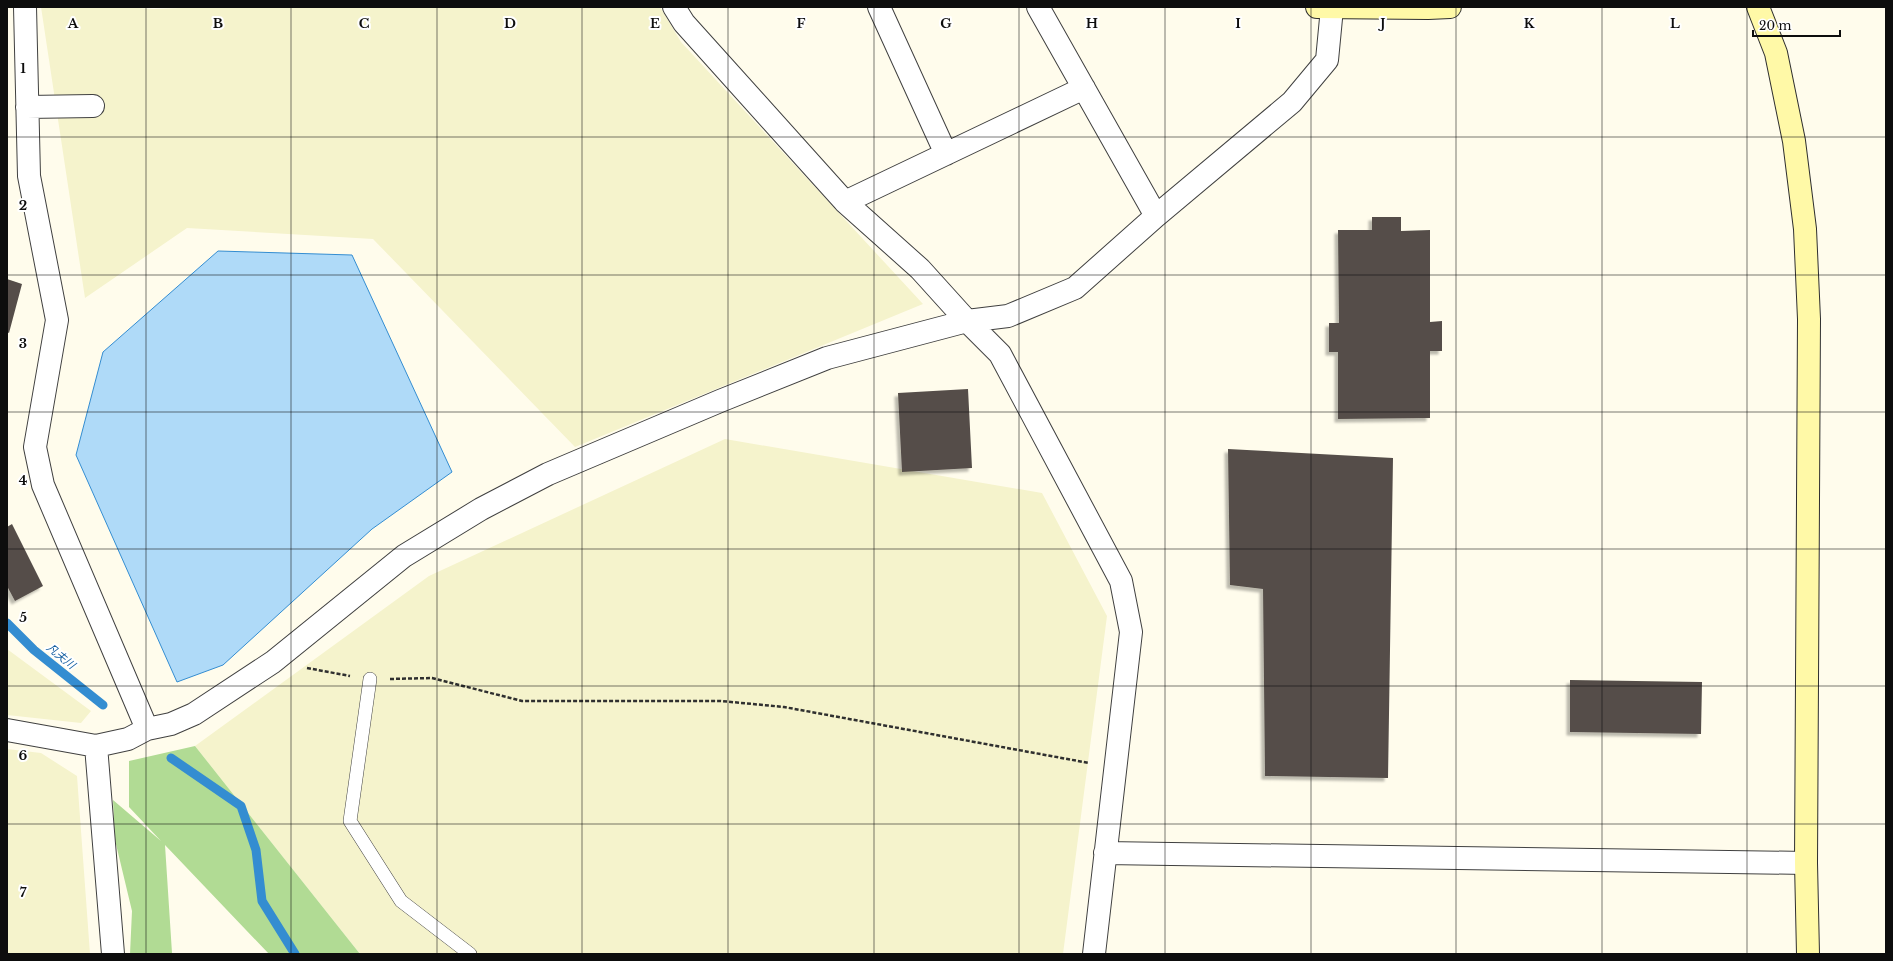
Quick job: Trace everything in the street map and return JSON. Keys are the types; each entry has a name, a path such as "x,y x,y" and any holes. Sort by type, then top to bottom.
{"street":[{"path":"25,7 29,176 56,320 35,447 43,485 148,729"},
{"path":"674,7 684,23 846,202 920,269 967,322 1000,354 1121,581 1131,632 1094,954"},
{"path":"879,7 946,154"},
{"path":"1038,7 1156,216"},
{"path":"7,730 96,746 128,739 148,729 171,724 194,714 273,662 404,556 481,508 548,474 720,401 827,358 967,322 1008,316 1075,288 1156,216 1292,102 1327,60 1324,8 1450,7"},
{"path":"1758,7 1776,53 1794,141 1805,229 1810,319 1806,863 1808,954"},
{"path":"846,202 1084,88"},
{"path":"27,107 93,106"},
{"path":"96,746 113,954"},
{"path":"1105,853 1806,863"}],"lane":[{"path":"370,679 350,821 401,901 470,954"}],"path":[{"path":"273,662 370,679 432,678 522,701 721,700 784,708 1115,768"}],"shaded area":[{"path":"41,7 125,7 153,9 212,7 660,7 681,42 923,304 575,447 373,239 187,228 85,298"},
{"path":"725,439 1042,493 1107,616 1063,954 360,954 195,746 429,576"},
{"path":"7,649 91,711 81,723 7,715"},
{"path":"7,749 41,753 77,776 90,954 7,954"}],"green space":[{"path":"195,746 360,954 269,954 165,845 172,953 130,954 132,911 115,840 113,800 161,841 129,807 129,761"}],"water":[{"path":"218,251 352,255 452,472 372,529 223,665 177,682 76,455 103,352"}],"building":[{"path":"1372,217 1401,217 1401,231 1430,230 1430,322 1442,321 1442,351 1430,351 1430,418 1338,419 1338,352 1329,352 1329,323 1339,323 1338,230 1372,230"},
{"path":"7,279 22,284 9,333 7,332"},
{"path":"968,389 972,468 902,472 898,393"},
{"path":"1228,449 1393,458 1388,778 1265,776 1263,589 1230,585"},
{"path":"12,524 43,586 15,601 7,586 7,527"},
{"path":"1570,680 1702,682 1701,734 1570,732"}],"waterway":[{"name":"凡夫川","path":"7,623 34,650 103,705"},
{"path":"171,758 241,806 256,850 262,901 295,954"}]}
